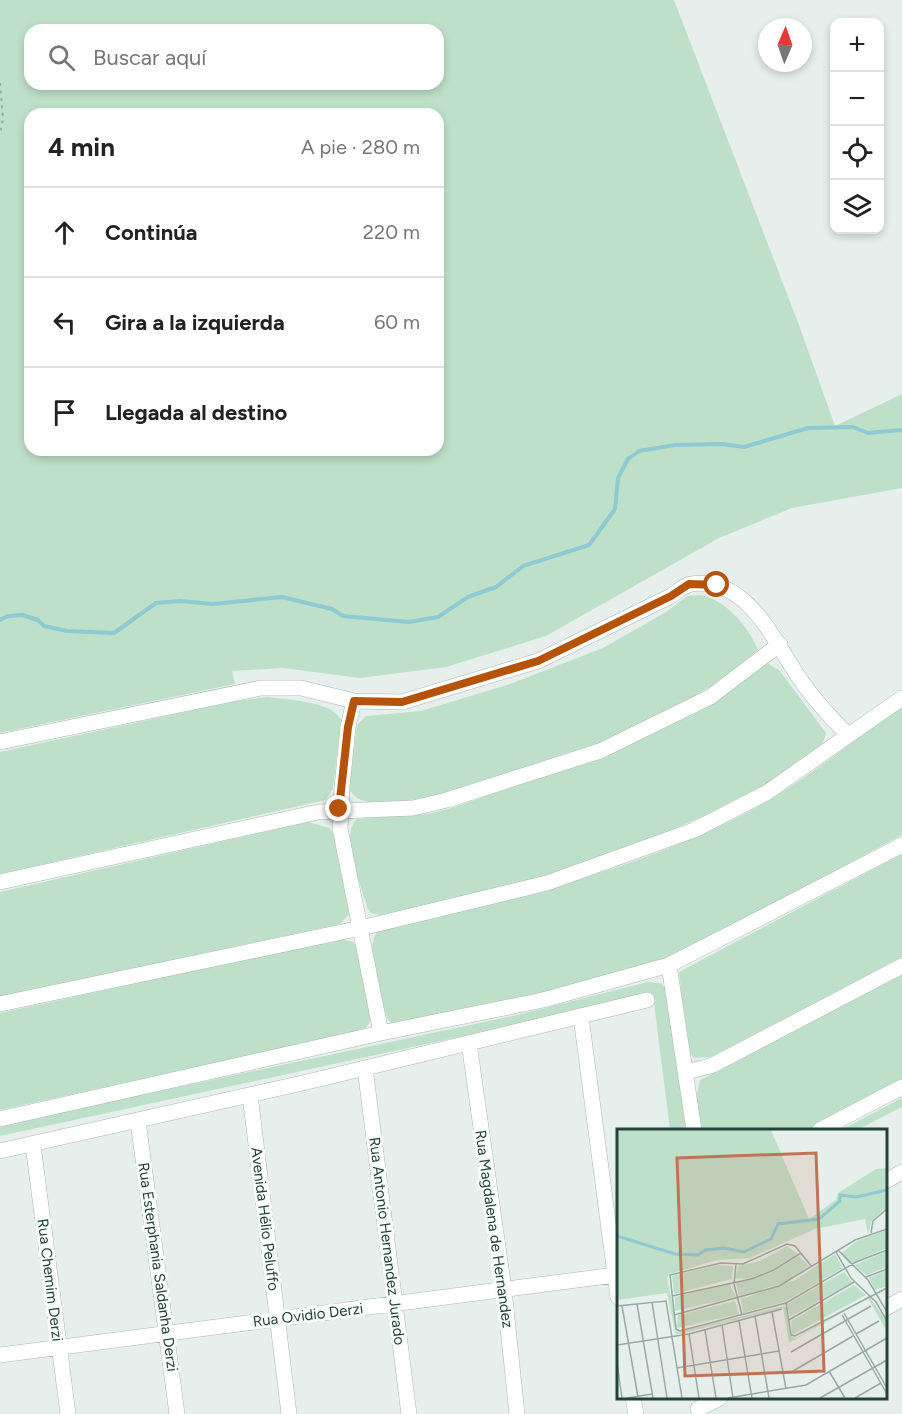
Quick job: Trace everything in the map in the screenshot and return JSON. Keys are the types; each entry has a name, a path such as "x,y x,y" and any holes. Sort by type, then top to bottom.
{"street":[{"path":"0,742 261,688 301,687 354,701 402,702 538,661 671,596 689,584 717,585 743,599 780,644 810,693 847,734"},
{"path":"0,882 339,809 413,808 447,800 600,751 710,697 780,644"},
{"path":"0,1004 361,928 547,884 694,830 766,793 847,734 902,698"},
{"path":"354,701 348,727 339,809 340,828 381,1033"},
{"path":"0,1119 381,1033 543,1000 669,965 902,844"},
{"path":"669,965 687,1072 694,1129"},
{"path":"687,1072 713,1065 902,966"},
{"path":"0,1151 250,1095 647,1000"},
{"path":"581,1017 617,1290"},
{"name":"Rua Magdalena de Hernandez","path":"469,1043 504,1290 517,1414"},
{"name":"Rua Antonio Hernandez Jurado","path":"365,1068 409,1414"},
{"path":"824,1129 902,1087"},
{"name":"Avenida Hélio Peluffo","path":"250,1095 289,1414"},
{"name":"Rua Esterphania Saldanha Derzi","path":"138,1121 177,1414"},
{"name":"Rua Chemim Derzi","path":"33,1145 68,1414"},
{"path":"887,1180 902,1172"},
{"name":"Rua Ovidio Derzi","path":"0,1355 615,1275"},
{"path":"887,1307 902,1299"},
{"path":"633,1399 636,1414"},
{"path":"699,1409 718,1399"}],"path":[{"path":"0,83 3,118 0,134"}],"green space":[{"path":"0,0 674,0 799,325 835,426 902,394 902,488 792,508 719,538 546,636 446,667 360,678 283,668 232,671 235,684 0,733"},
{"path":"701,595 711,598 736,616 749,632 758,650 700,693 633,729 597,745 476,785 405,801 377,803 359,799 349,790 357,725 366,716 421,711 510,684 603,648 666,612 687,596"},
{"path":"767,663 780,671 826,733 823,743 766,785 716,811 659,835 533,880 381,915 371,913 368,909 351,849 352,827 357,819 427,814 448,809 608,755 698,712"},
{"path":"267,697 319,705 329,709 341,720 333,789 325,800 0,874 0,752 236,701"},
{"path":"902,706 902,835 659,961 556,991 391,1023 387,1018 373,961 373,940 377,932 558,886 689,840 777,795"},
{"path":"308,822 329,828 334,834 350,913 340,924 0,997 0,892"},
{"path":"902,854 902,957 711,1057 694,1058 688,1050 679,972"},
{"path":"340,939 353,942 359,950 373,1016 366,1028 361,1031 0,1110 0,1013"},
{"path":"902,973 902,1084 816,1129 699,1129 696,1098 700,1080"},
{"path":"648,982 660,983 668,990 686,1129 670,1129 653,995 0,1136 0,1125 517,1015"},
{"path":"902,1098 902,1107 859,1129 843,1129"}],"waterway":[{"path":"0,620 8,616 22,615 38,620 44,626 67,631 114,633 156,603 180,601 213,604 282,597 332,609 343,616 409,622 438,617 468,597 496,587 523,566 589,545 615,509 618,478 628,459 639,451 675,445 722,444 744,447 808,428 853,427 868,433 902,430"}],"route":[{"path":"339,809 348,727 354,701 402,702 538,661 671,596 689,584 717,585"}]}
